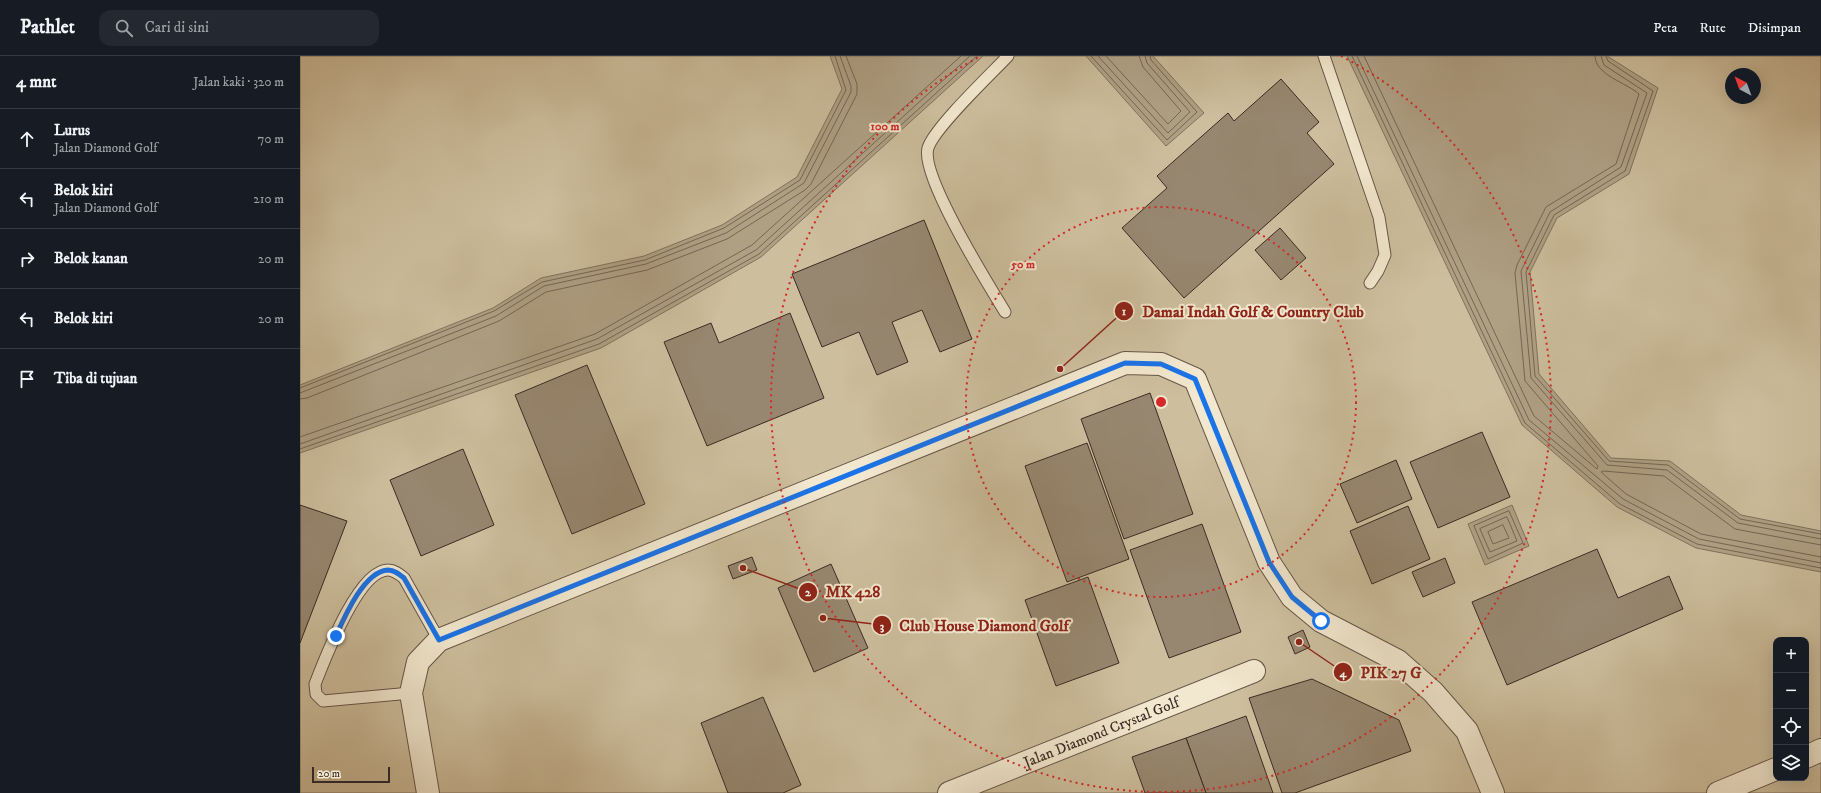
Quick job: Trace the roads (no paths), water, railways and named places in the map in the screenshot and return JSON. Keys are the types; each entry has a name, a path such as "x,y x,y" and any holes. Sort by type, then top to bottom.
{"street":[{"path":"428,793 411,693 418,662 439,640 1125,363 1161,364 1195,379 1269,562 1292,597 1321,621 1398,661 1433,692 1467,731 1493,793"},
{"name":"Jalan Diamond Crystal Golf","path":"949,793 1254,671"},
{"path":"1809,756 1821,750"},
{"path":"1718,793 1773,770"}],"lane":[{"path":"1004,312 950,219 928,163 928,148 937,131 1008,56"},
{"path":"1324,56 1379,218 1385,255 1378,271 1370,283"},
{"path":"411,693 323,701 316,694 315,684 349,607 371,577 387,570 396,572 404,578 439,640"}],"water":[{"path":"830,56 983,56 761,257 601,348 300,453 300,385 493,308 541,278 644,256 722,225 797,177 842,89"},
{"path":"1086,56 1153,56 1204,113 1166,146"},
{"path":"1347,56 1607,56 1658,88 1629,174 1557,218 1530,272 1539,374 1611,458 1670,461 1741,515 1821,531 1821,572 1696,548 1617,507 1522,425"},
{"path":"1512,505 1529,546 1485,565 1468,524"}],"place":[{"name":"Damai Indah Golf & Country Club","path":"1060,369"},
{"name":"MK 428","path":"743,568"},
{"name":"Club House Diamond Golf","path":"823,618"},
{"name":"PIK 27 G","path":"1299,642"}]}
